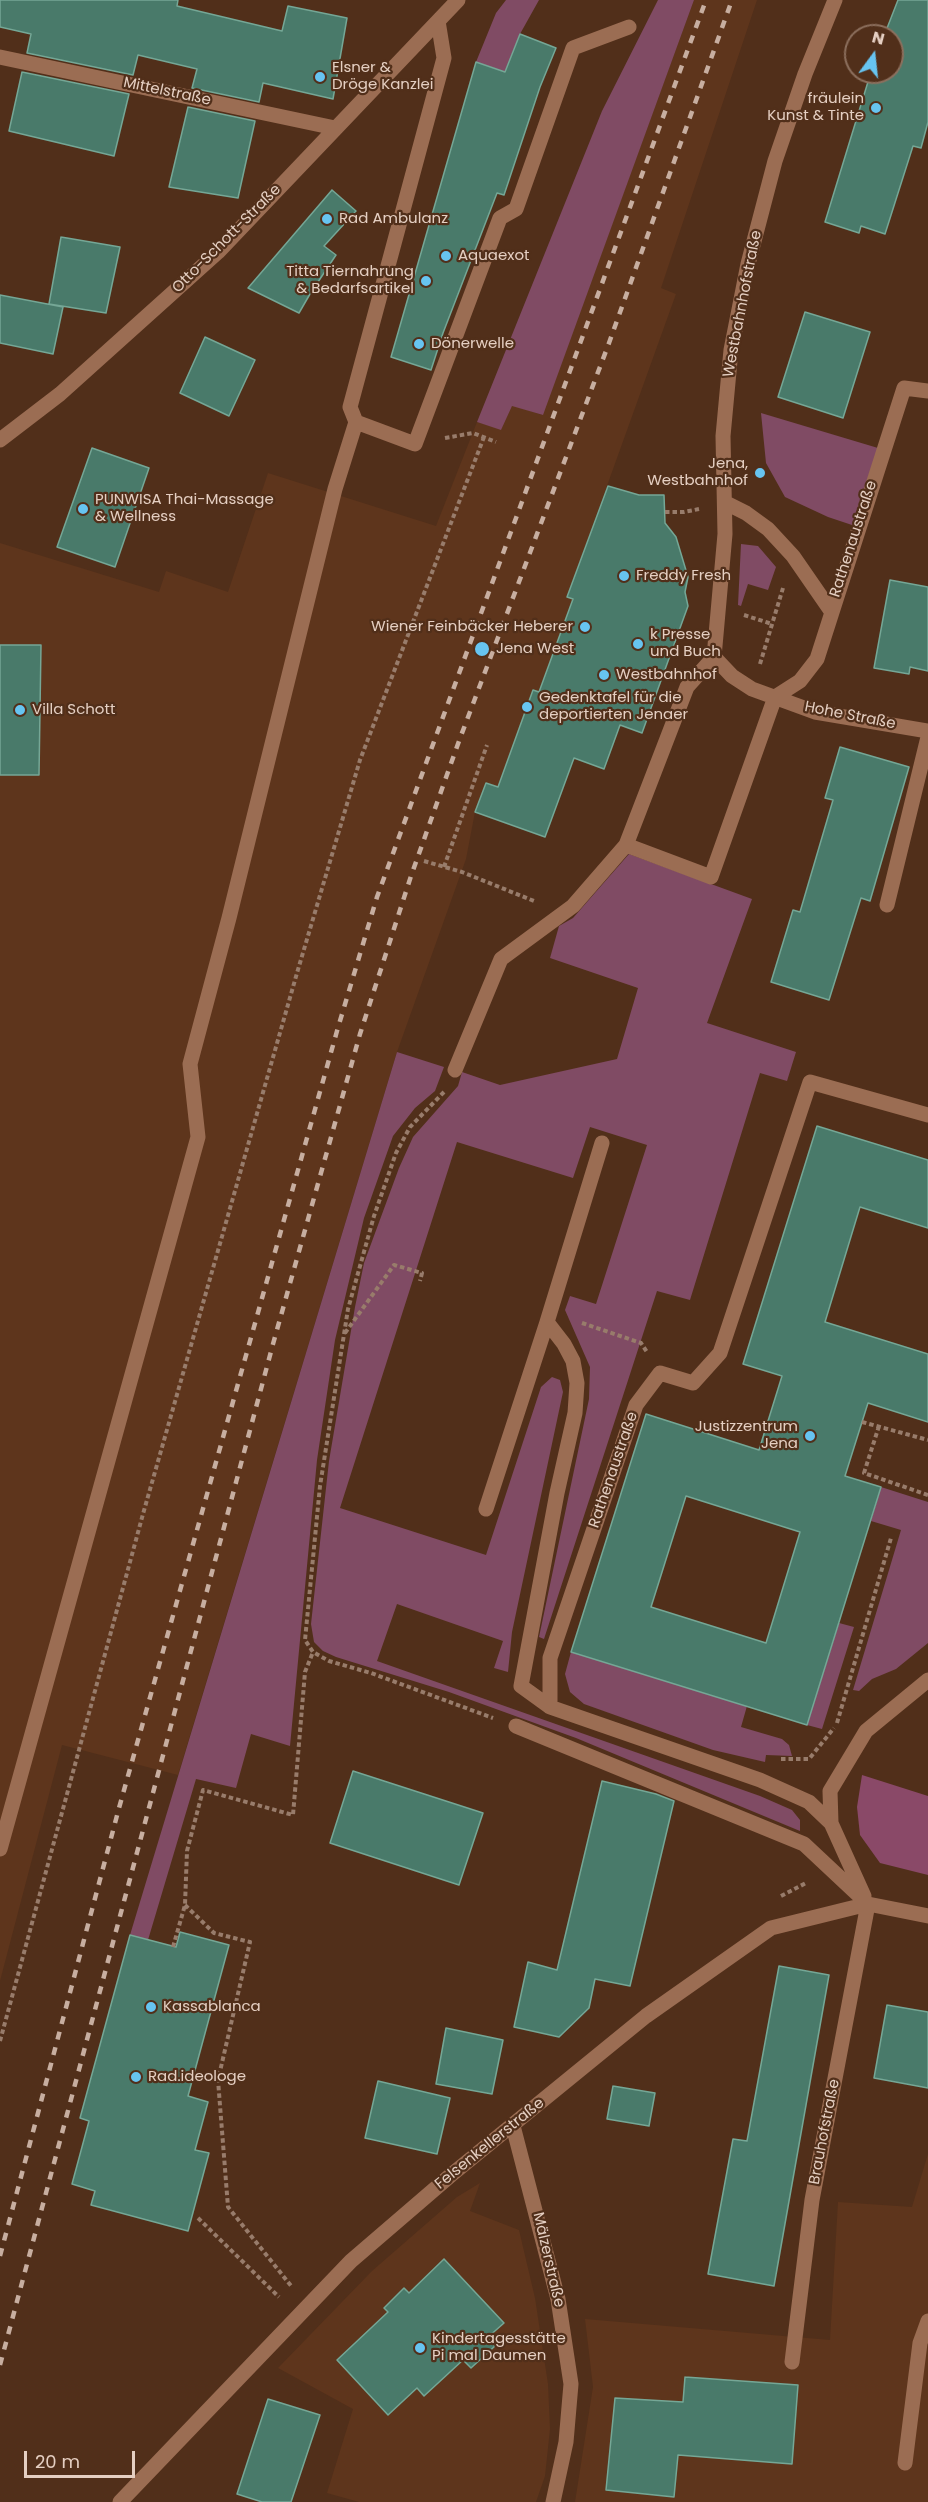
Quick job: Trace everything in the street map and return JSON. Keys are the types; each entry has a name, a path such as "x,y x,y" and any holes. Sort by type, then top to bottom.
{"street":[{"name":"Otto-Schott-Straße","path":"0,440 60,394 218,252 458,0"},
{"name":"Westbahnhofstraße","path":"714,657 726,503 724,425 731,350 748,264 778,150 835,0"},
{"path":"0,1850 198,1137 190,1064 229,918 335,489 356,422 350,407 444,58 438,21"},
{"path":"356,422 415,444 501,218 516,209 573,48 629,27"},
{"name":"Mittelstraße","path":"0,57 335,128"},
{"name":"Rathenaustraße","path":"775,697 800,681 817,659 904,388 928,391"},
{"path":"726,503 746,513 768,529 793,556 831,611"},
{"path":"454,1070 501,959 573,906 626,845 687,687 714,657"},
{"name":"Hohe Straße","path":"714,657 732,676 752,689 815,712 928,731"},
{"path":"626,845 711,877 775,697"},
{"path":"887,905 928,737"},
{"path":"660,1373 693,1383 720,1353 810,1082 928,1115"},
{"path":"486,1509 602,1143"},
{"path":"548,1317 573,1361 577,1383 575,1413 557,1493 521,1686 550,1707 766,1783 809,1802 831,1823 868,1904"},
{"name":"Rathenaustraße","path":"550,1707 550,1658 636,1405 660,1373"},
{"path":"831,1823 830,1791 866,1731 928,1680"},
{"path":"516,1726 804,1844 868,1904"},
{"name":"Felsenkellerstraße","path":"120,2502 351,2261 451,2175 646,2016 771,1928 868,1904 928,1916"},
{"name":"Brauhofstraße","path":"792,2362 812,2200 868,1904"},
{"name":"Mälzerstraße","path":"513,2126 558,2299 571,2384 566,2442 553,2502"},
{"path":"905,2463 920,2343 928,2321"}],"path":[{"path":"415,444 472,433 496,442"},
{"path":"0,2042 150,1491 360,760 484,437"},
{"path":"664,512 684,512"},
{"path":"752,689 793,556"},
{"path":"748,616 750,609"},
{"path":"444,867 487,745"},
{"path":"424,861 563,912"},
{"path":"454,1070 448,1087 410,1127 396,1153 374,1216 348,1309 320,1486 305,1640 313,1652 329,1661 371,1673 516,1726"},
{"path":"344,1334 394,1265 422,1274 420,1281"},
{"path":"548,1317 641,1342 660,1373"},
{"path":"862,1422 928,1440"},
{"path":"879,1426 864,1473 928,1495"},
{"path":"837,1723 891,1538"},
{"path":"173,1947 185,1905 188,1851 203,1790 293,1815 305,1672 313,1652"},
{"path":"766,1783 770,1759 808,1759 848,1710"},
{"path":"774,1899 806,1884 804,1844"},
{"path":"185,1905 214,1933 250,1942 218,2080 228,2207 293,2289"},
{"path":"198,2218 281,2299 302,2281"}],"shaded area":[{"path":"506,0 539,0 520,34 505,72 476,62 496,13"},
{"path":"658,0 694,0 543,415 512,406 501,430 477,422 602,111"},
{"path":"694,0 757,0 661,288 676,294 567,597 573,599 503,788 486,783 475,812 466,859 397,1052 178,1775 62,1745 0,1981 0,543 159,592 166,571 228,592 268,473 436,526 477,422 501,429 512,405 542,415"},
{"path":"761,413 878,448 852,525 828,517 785,497 766,463"},
{"path":"741,544 758,546 776,567 768,590 748,584 741,606 738,605"},
{"path":"629,854 752,899 707,1023 796,1052 787,1081 760,1073 690,1300 657,1291 544,1639 539,1637 589,1399 590,1367 565,1310 570,1296 596,1304 647,1145 590,1127 573,1178 457,1142 340,1508 486,1555 541,1387 552,1377 560,1380 563,1392 512,1632 508,1672 494,1668 503,1641 397,1604 377,1661 760,1796 792,1810 800,1820 800,1831 576,1738 449,1692 336,1657 323,1651 314,1642 311,1624 329,1461 355,1307 364,1263 399,1168 413,1137 458,1086 462,1072 500,1085 617,1059 638,988 550,958 559,926 573,918"},
{"path":"397,1052 444,1067 435,1091 415,1108 393,1136 364,1218 335,1340 317,1460 290,1746 251,1734 236,1788 196,1779 148,1940 130,1935"},
{"path":"881,1487 928,1502 928,1643 896,1669 872,1679 859,1691 853,1690 901,1530 871,1521"},
{"path":"839,1623 854,1627 822,1729 807,1725"},
{"path":"571,1652 747,1706 741,1727 782,1739 789,1745 792,1756 766,1755 765,1762 713,1750 584,1704 570,1692 565,1674"},
{"path":"862,1775 928,1796 928,1875 880,1863 860,1835 857,1807"},
{"path":"928,2154 928,2502 575,2502 593,2387 585,2319 830,2340 838,2202 912,2207"},
{"name":"Kindertagesstätte Pi mal Daumen","path":"480,2183 470,2211 519,2230 535,2298 548,2384 550,2429 545,2476 536,2502 359,2502 327,2493 353,2409 278,2368 372,2271 457,2197"}],"building":[{"path":"0,0 178,0 177,6 282,31 288,6 347,18 333,99 263,83 259,102 192,88 197,69 138,55 133,75 27,53 31,34 0,27"},
{"path":"898,0 928,0 928,122 921,148 913,146 885,234 861,226 859,233 825,222 867,84 904,84 904,24 889,24"},
{"name":"Aquaexot","path":"520,34 556,48 540,87 504,195 497,193 431,370 391,357 476,62 505,72"},
{"path":"22,72 129,94 114,156 9,131"},
{"path":"188,107 255,121 238,198 169,187"},
{"path":"332,190 356,211 324,246 336,255 299,313 248,288"},
{"path":"61,237 120,247 106,313 49,304"},
{"path":"0,295 63,307 53,354 0,343"},
{"path":"805,312 870,332 843,418 778,397"},
{"path":"205,337 255,360 229,416 180,393"},
{"path":"92,448 149,468 115,567 57,547"},
{"name":"Westbahnhof","path":"608,486 639,495 664,495 665,523 676,537 688,577 685,592 688,606 642,733 620,725 604,769 574,758 545,837 475,812 486,783 498,787 533,690 539,692 573,599 567,597"},
{"path":"890,580 928,587 928,671 910,667 909,674 874,668"},
{"name":"Villa Schott","path":"0,645 41,645 39,775 0,775"},
{"path":"840,747 909,767 870,901 861,898 829,1000 771,982 793,910 800,912 833,800 825,798"},
{"name":"Justizzentrum Jena","path":"817,1126 928,1160 928,1228 860,1207 825,1322 928,1354 928,1422 868,1403 845,1476 881,1487 807,1725 571,1652 646,1414 759,1450 782,1376 743,1364","holes":["686,1496 800,1532 766,1643 651,1607"]},
{"path":"353,1771 483,1813 459,1885 330,1843"},
{"path":"602,1781 656,1794 674,1801 630,1986 595,1979 589,2008 559,2037 514,2027 528,1962 557,1970"},
{"path":"180,1932 229,1945 188,2096 208,2102 195,2150 209,2153 188,2231 91,2205 95,2191 72,2184 89,2121 80,2118 130,1935 176,1947"},
{"path":"779,1966 829,1975 774,2286 708,2274 733,2139 747,2141"},
{"path":"887,2005 928,2012 928,2088 874,2078"},
{"path":"446,2028 503,2040 492,2094 436,2084"},
{"path":"378,2081 450,2098 437,2154 365,2138"},
{"path":"613,2086 655,2093 649,2126 607,2119"},
{"path":"444,2259 504,2323 487,2338 495,2346 471,2368 463,2360 424,2396 417,2388 388,2415 337,2360 388,2312 384,2308 404,2288 409,2293"},
{"path":"685,2377 798,2385 792,2464 678,2455 674,2497 606,2490 615,2398 683,2402"},
{"path":"268,2399 320,2415 291,2502 262,2502 237,2494"}],"railway":[{"path":"0,2256 119,1808 337,1031 377,897 706,0"},
{"path":"0,2365 273,1344 360,1034 411,876 459,741 609,343 732,0"}],"place":[{"name":"Elsner & Dröge Kanzlei","path":"320,77"},
{"name":"fräulein Kunst & Tinte","path":"876,108"},
{"name":"Rad Ambulanz","path":"327,219"},
{"name":"Aquaexot","path":"446,256"},
{"name":"Titta Tiernahrung & Bedarfsartikel","path":"426,281"},
{"name":"Dönerwelle","path":"419,344"},
{"name":"Jena, Westbahnhof","path":"760,473"},
{"name":"PUNWISA Thai-Massage & Wellness","path":"83,509"},
{"name":"Freddy Fresh","path":"624,576"},
{"name":"Wiener Feinbäcker Heberer","path":"585,627"},
{"name":"k Presse und Buch","path":"638,644"},
{"name":"Jena West","path":"482,649"},
{"name":"Westbahnhof","path":"604,675"},
{"name":"Gedenktafel für die deportierten Jenaer","path":"527,707"},
{"name":"Villa Schott","path":"20,710"},
{"name":"Justizzentrum Jena","path":"810,1436"},
{"name":"Kassablanca","path":"151,2007"},
{"name":"Rad.ideologe","path":"136,2077"},
{"name":"Kindertagesstätte Pi mal Daumen","path":"420,2348"}]}
